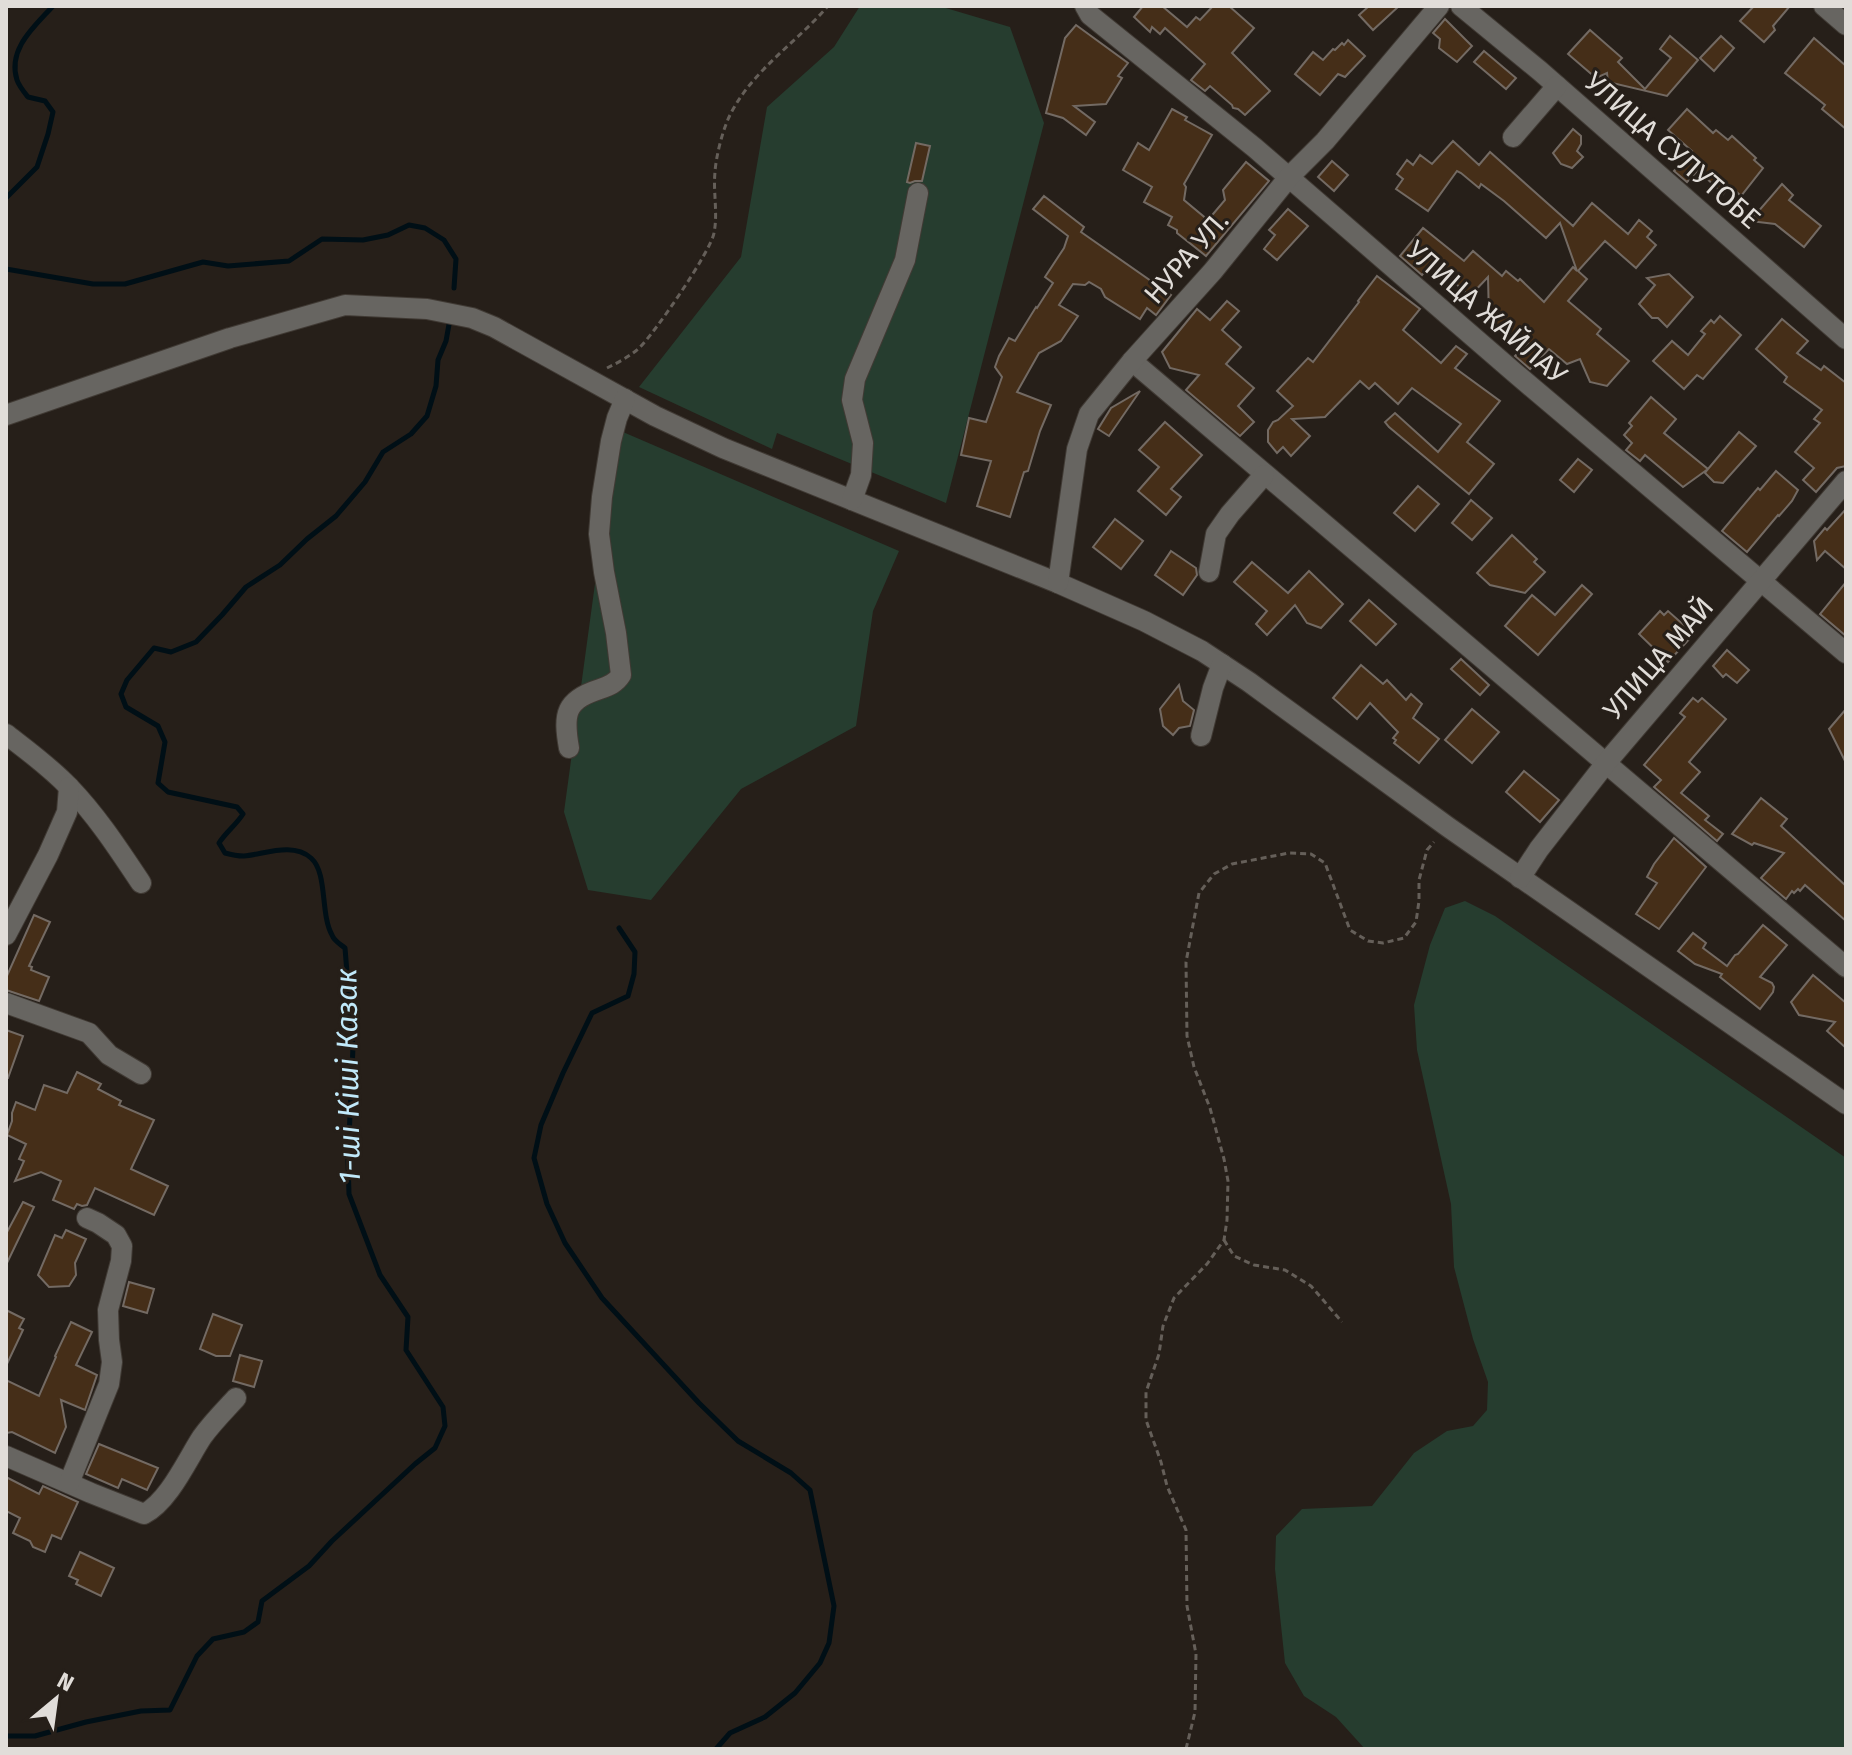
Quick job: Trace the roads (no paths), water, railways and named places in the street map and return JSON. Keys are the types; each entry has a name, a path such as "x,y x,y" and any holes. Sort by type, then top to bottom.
{"street":[{"name":"НУРА УЛ.","path":"1058,583 1077,449 1089,414 1213,271 1289,177 1325,141 1439,6"},
{"name":"УЛИЦА СУЛУТОБЕ","path":"1461,6 1846,339"},
{"path":"1824,6 1846,25"},
{"name":"УЛИЦА ЖАЙЛАУ","path":"1088,10 1289,177 1846,653"},
{"path":"1513,137 1557,86"},
{"path":"852,500 861,475 863,443 852,400 855,379 905,260 918,193"},
{"path":"8,411 230,338 345,305 427,309 472,318 494,327 655,416 723,448 1058,583 1202,651 1520,878 1846,1104"},
{"path":"1132,361 1846,967"},
{"path":"569,748 566,723 571,704 587,693 618,681 621,675 599,534 611,441 625,399"},
{"path":"1209,572 1216,534 1264,475"},
{"name":"УЛИЦА МАЙ","path":"1520,878 1606,763 1846,481"},
{"path":"1201,736 1222,664"},
{"path":"6,734 69,787 111,838 141,883"},
{"path":"6,935 67,812 69,787"},
{"path":"6,1003 89,1033 109,1055 141,1074"},
{"path":"69,1483 109,1384 112,1362 108,1310 121,1261 122,1246 116,1235 87,1218"},
{"path":"6,1456 144,1514 169,1489 204,1435 236,1398"}],"waterway":[{"name":"1-ші Кіші Казак","path":"6,198 37,167 48,134 53,112 45,101 28,97 18,82 15,69 24,39 53,6"},
{"name":"1-ші Кіші Казак","path":"6,269 93,284 125,284 203,262 228,266 289,261 322,239 363,240 388,235 409,225 425,228 444,240 456,259 454,288"},
{"name":"1-ші Кіші Казак","path":"6,1736 35,1736 141,1711 170,1710 197,1656 213,1639 244,1632 258,1622 262,1601 309,1566 332,1541 435,1448 445,1426 443,1407 406,1350 408,1317 380,1275 349,1194 353,1047 345,948 334,939 328,926 320,873 311,858 296,851 279,850 244,856 225,853 219,843 243,814 237,807 168,792 158,783 165,742 158,726 126,707 121,694 127,680 154,648 171,652 196,642 246,587 280,565 336,516 365,482 383,452 411,434 427,416 450,319"},
{"path":"619,928 635,952 634,974 628,996 592,1013 541,1125 534,1158 547,1204 565,1243 602,1298 738,1441 791,1473 810,1490 834,1606 829,1643 820,1663 795,1693 765,1717 730,1733 716,1749"}]}
